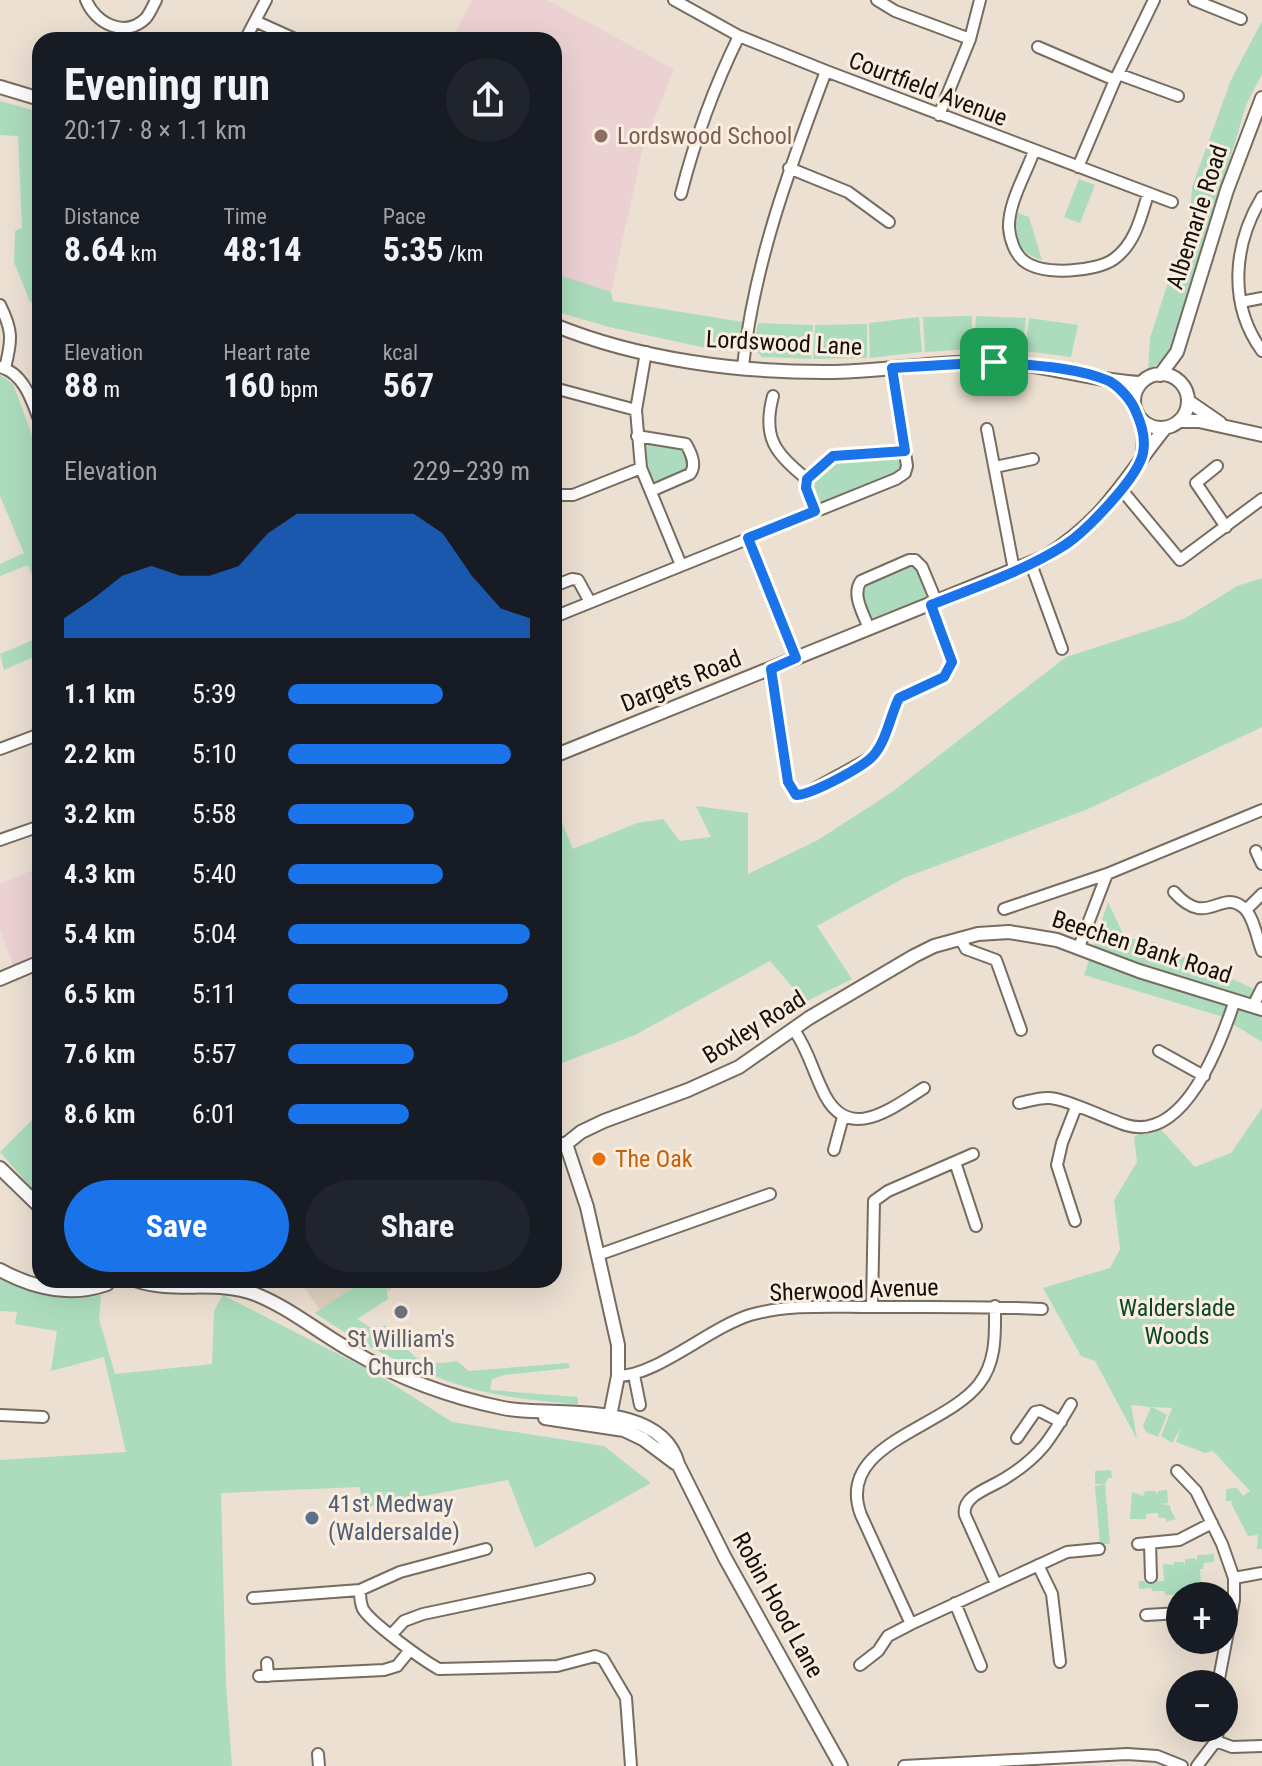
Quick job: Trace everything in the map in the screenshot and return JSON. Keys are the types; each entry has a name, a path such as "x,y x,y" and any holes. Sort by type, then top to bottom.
{"street":[{"path":"86,0 95,17 116,27 138,24 148,16 156,0"},
{"path":"249,32 266,0"},
{"name":"Courtfield Avenue","path":"674,0 739,36 1172,202"},
{"path":"877,0 895,11 970,39"},
{"path":"939,115 970,39 980,0"},
{"path":"1194,0 1241,19"},
{"path":"1078,167 1152,1"},
{"path":"255,21 279,32"},
{"path":"681,194 690,156 708,106 739,36"},
{"path":"1038,47 1178,96"},
{"path":"743,366 776,206 826,71"},
{"path":"0,87 32,97"},
{"name":"Albemarle Road","path":"1160,375 1177,352 1227,190 1262,98"},
{"path":"1034,151 1009,229 1015,250 1030,265 1069,270 1096,268 1114,259 1134,235 1148,194"},
{"path":"789,168 848,192 889,222"},
{"path":"1262,197 1244,231 1238,257 1241,302 1250,333 1262,351"},
{"path":"1241,302 1262,298"},
{"path":"0,305 9,324 12,341 3,367 22,382 32,404"},
{"name":"Lordswood Lane","path":"562,327 646,352 743,366 814,371 994,362 1070,371 1111,382 1141,383 1160,375"},
{"path":"646,352 636,410 641,468 681,565"},
{"name":"Albemarle Road","path":"1177,352 1179,381"},
{"path":"562,614 905,473 907,466 892,368"},
{"path":"1141,419 1148,425 1165,428 1179,421 1185,412 1188,401 1184,387 1179,381 1160,375"},
{"name":"Lordswood Lane","path":"1111,382 1134,405 1141,419"},
{"path":"1134,405 1141,383"},
{"path":"562,390 636,410"},
{"path":"773,396 768,412 769,435 773,445 791,467 807,479"},
{"path":"1188,401 1223,425"},
{"path":"1141,419 1143,456"},
{"path":"1179,421 1223,425 1262,435"},
{"name":"Dargets Road","path":"562,753 1031,564 1080,533 1121,489 1165,428"},
{"path":"987,429 1014,570"},
{"path":"637,436 686,444 692,459 693,470 690,474 651,491"},
{"path":"815,511 806,488 807,479 833,456 905,451"},
{"path":"995,467 1033,459"},
{"path":"1217,466 1196,483 1226,527"},
{"path":"562,495 573,495 641,468"},
{"path":"1121,489 1180,560 1262,499"},
{"path":"748,538 796,658"},
{"path":"771,669 788,782 796,795 803,795 872,757 883,741 899,698 944,677 952,662 919,562 909,560 857,585 857,595 869,629"},
{"path":"1031,564 1062,649"},
{"path":"562,583 578,580 590,602"},
{"path":"0,749 32,737"},
{"path":"1004,909 1107,874 1262,810"},
{"path":"0,840 32,829"},
{"path":"1079,947 1107,874"},
{"path":"1174,892 1196,909 1227,902 1246,910 1262,951"},
{"path":"1246,910 1262,894"},
{"name":"Beechen Bank Road","path":"960,938 1009,932 1040,935 1154,976 1257,1008"},
{"path":"960,938 966,949 996,960 1021,1030"},
{"name":"Boxley Road","path":"562,1142 604,1121 726,1074 754,1059 875,978 914,956 960,938"},
{"path":"0,979 32,965"},
{"path":"1257,1008 1262,988"},
{"path":"1019,1103 1050,1098 1129,1126 1145,1127 1174,1113 1204,1076 1235,1000"},
{"path":"794,1030 805,1047 827,1100 843,1117 863,1120 924,1088"},
{"path":"1159,1051 1204,1076"},
{"path":"1075,1221 1057,1165 1076,1107"},
{"path":"834,1150 843,1117"},
{"path":"211,1288 241,1289 284,1307 384,1369 449,1396 540,1417 609,1421 618,1376 618,1345 580,1184 562,1147"},
{"path":"872,1307 871,1210 874,1201 888,1191 973,1154"},
{"path":"955,1162 976,1226"},
{"path":"0,1168 32,1199"},
{"path":"598,1255 770,1194"},
{"path":"0,1270 32,1282"},
{"path":"52,1288 78,1292 90,1288"},
{"path":"911,1624 855,1500 856,1483 863,1468 875,1456 960,1403 979,1385 994,1347 995,1306"},
{"name":"Sherwood Avenue","path":"618,1376 634,1375 725,1325 751,1315 794,1307 995,1306 1042,1309"},
{"path":"634,1375 640,1405"},
{"path":"996,1584 964,1507 968,1500 1040,1453 1071,1404"},
{"path":"1017,1438 1035,1412 1040,1411 1061,1422"},
{"path":"0,1415 43,1417"},
{"name":"Robin Hood Lane","path":"609,1421 643,1439 678,1464 725,1558 841,1766"},
{"path":"1177,1471 1196,1491 1230,1562 1234,1582"},
{"path":"1138,1544 1179,1540 1212,1523"},
{"path":"1150,1543 1151,1577"},
{"path":"253,1598 360,1590 400,1572 486,1549"},
{"path":"860,1665 878,1651 888,1636 911,1624 1067,1552 1099,1549"},
{"path":"1038,1565 1052,1594 1060,1662"},
{"path":"1234,1578 1262,1573"},
{"path":"392,1634 404,1621 423,1614 589,1579"},
{"path":"360,1590 362,1606 370,1618 439,1669 557,1666 595,1656 603,1659 626,1698 631,1766"},
{"path":"955,1603 981,1666"},
{"path":"1146,1615 1166,1614"},
{"path":"267,1663 264,1676 384,1670 397,1666 410,1650"},
{"path":"1197,1766 1215,1742"},
{"path":"1219,1742 1232,1747 1262,1746"},
{"path":"318,1754 319,1766"},
{"path":"904,1766 1127,1754 1157,1756 1182,1766"}],"shaded area":[{"name":"Lordswood School","path":"472,0 547,0 674,69 643,148 611,292 562,276 562,32 456,32"},
{"path":"32,870 32,961 14,968 0,930 0,884"},
{"path":"305,1288 393,1288 358,1313 325,1317"}],"green space":[{"path":"1262,21 1262,74 1246,105 1169,356 1148,371 1150,338 1190,215 1192,187 1231,80"},
{"path":"0,101 32,110 32,302 14,262 15,231 22,228 18,136 0,135"},
{"path":"1079,179 1095,185 1080,223 1064,217"},
{"path":"1018,213 1029,217 1042,260 1022,248 1016,229"},
{"path":"562,276 611,292 613,301 743,322 740,342 720,351 562,313"},
{"path":"972,316 971,349 925,352 923,317"},
{"path":"976,316 1026,318 1022,351 974,349"},
{"path":"919,317 922,352 870,358 869,323"},
{"path":"1029,318 1078,325 1071,357 1025,351"},
{"path":"758,323 813,325 811,359 762,357 753,348"},
{"path":"867,324 867,358 813,359 815,325"},
{"path":"0,375 13,384 32,435 32,574 28,565 0,576 0,564 24,553 0,496"},
{"path":"650,442 685,448 688,471 652,484 646,473 643,447"},
{"path":"898,455 902,458 903,468 896,475 824,503 817,502 811,483 837,461"},
{"path":"915,560 937,603 869,629 857,585"},
{"path":"1262,578 1262,727 1088,809 904,878 817,926 852,979 805,1002 770,961 635,1035 562,1063 562,822 573,849 637,823 663,819 680,841 711,837 696,806 748,813 748,874 818,840 892,792 1066,657 1184,619 1237,586"},
{"path":"32,640 32,658 4,670 0,654"},
{"path":"1108,902 1125,938 1154,942 1262,993 1262,1042 1220,1016 1084,975"},
{"name":"Walderslade Woods","path":"1262,1108 1262,1549 1257,1549 1258,1535 1248,1536 1231,1503 1233,1501 1226,1501 1226,1489 1237,1488 1243,1496 1250,1491 1213,1451 1205,1453 1176,1442 1181,1428 1172,1443 1161,1436 1172,1408 1152,1407 1167,1415 1158,1437 1146,1432 1143,1426 1151,1407 1131,1405 1137,1439 1095,1361 1081,1356 1043,1288 1110,1268 1120,1249 1114,1200 1137,1162 1134,1137 1156,1124 1195,1167 1231,1153"},
{"path":"32,1120 32,1189 0,1152"},
{"path":"0,1274 32,1285 32,1288 62,1295 101,1295 99,1319 115,1374 212,1364 214,1311 223,1295 377,1374 452,1422 604,1446 651,1483 535,1548 508,1480 365,1507 359,1487 221,1493 226,1683 232,1766 0,1766 0,1460 126,1452 104,1357 51,1371 57,1331 15,1324 17,1312 0,1311"},
{"path":"353,1288 386,1288 388,1299 357,1319 376,1331 385,1325 390,1333 395,1330 419,1359 434,1363 457,1361 469,1371 568,1363 570,1368 492,1379 490,1390 578,1397 578,1405 519,1398 462,1386 418,1370 375,1349 315,1313"},
{"path":"1111,1470 1112,1478 1108,1478 1105,1484 1095,1484 1095,1471"},
{"path":"1105,1484 1110,1544 1100,1544 1095,1486"},
{"path":"1167,1490 1168,1503 1159,1504 1170,1505 1176,1519 1166,1522 1166,1518 1159,1518 1158,1513 1146,1514 1146,1519 1130,1519 1132,1492 1143,1496 1145,1491 1155,1491 1157,1495 1158,1491"},
{"path":"1214,1554 1214,1562 1204,1563 1203,1569 1200,1569 1201,1582 1166,1582 1166,1595 1165,1591 1139,1589 1139,1581 1164,1581 1163,1564 1183,1562 1185,1565 1185,1559 1195,1558 1197,1562 1197,1555"}],"place":[{"name":"Lordswood School","path":"601,136"},
{"name":"The Oak","path":"599,1159"},
{"name":"St William's Church","path":"401,1312"},
{"name":"41st Medway (Waldersalde)","path":"312,1518"}],"route":[{"path":"994,362 1070,371 1111,382 1134,405 1141,419 1143,456 1107,507 1067,544 1031,564 931,605 952,662 944,677 899,698 883,741 872,757 816,789 796,795 788,782 771,669 796,658 748,538 815,511 806,488 807,479 833,456 905,451 892,368 994,362"}]}
